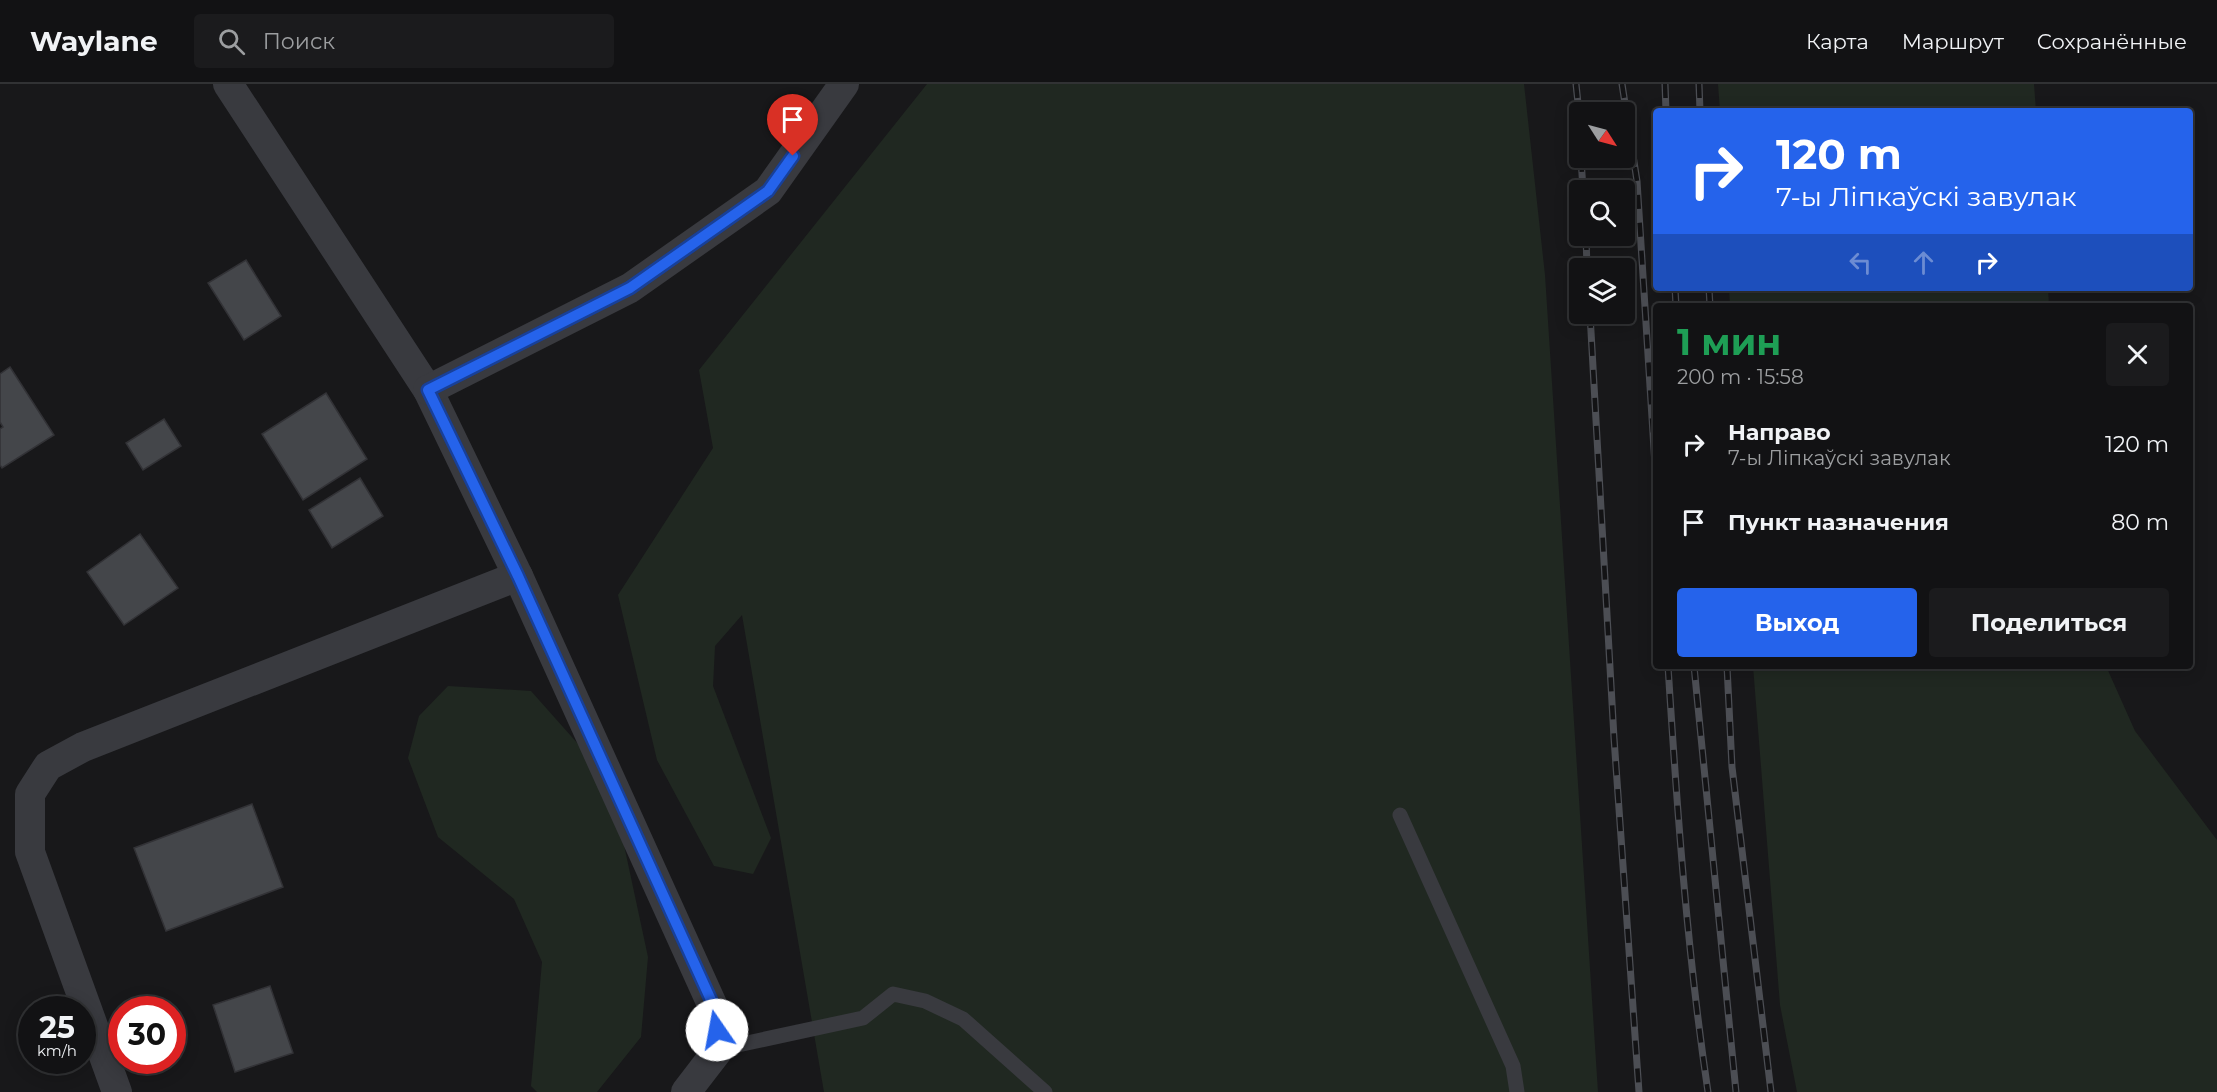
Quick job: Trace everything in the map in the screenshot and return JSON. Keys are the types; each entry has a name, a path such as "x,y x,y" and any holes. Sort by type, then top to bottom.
{"street":[{"path":"228,84 428,390 518,576 716,1011 719,1049 686,1092"},
{"path":"428,390 630,288 768,191 844,84"},
{"path":"117,1092 30,852 30,794 48,766 83,747 518,576"}],"lane":[{"path":"1400,815 1513,1066 1517,1092"},
{"path":"719,1049 863,1018 893,994 925,1001 963,1019 1045,1092"}],"shaded area":[{"path":"927,84 1524,84 1545,275 1598,1092 824,1092 742,615 715,646 713,686 771,838 753,874 714,866 657,760 618,595 713,448 699,370"},
{"path":"1718,84 2034,84 2036,108 1720,108"},
{"path":"1729,291 2048,291 2049,303 1730,303"},
{"path":"1753,669 2107,669 2135,731 2217,840 2217,1092 1797,1092 1780,1005"},
{"path":"448,686 531,691 587,754 621,831 648,957 641,1037 597,1092 537,1092 531,1086 542,962 514,899 438,837 408,758 419,716"}],"building":[{"path":"246,260 281,316 244,340 208,283"},
{"path":"10,367 54,435 2,468 0,465 0,429 3,427 0,422 0,374"},
{"path":"326,393 367,459 303,500 262,434"},
{"path":"164,419 181,446 143,470 126,443"},
{"path":"360,478 383,516 332,548 309,510"},
{"path":"140,534 178,588 124,625 87,572"},
{"path":"252,804 283,887 166,931 134,848"},
{"path":"270,986 293,1053 235,1072 213,1005"}],"railway":[{"path":"1576,84 1578,102"},
{"path":"1622,84 1637,181 1653,434"},
{"path":"1665,84 1666,108"},
{"path":"1699,84 1700,108"},
{"path":"1582,168 1582,180"},
{"path":"1586,246 1587,258"},
{"path":"1675,291 1676,303"},
{"path":"1709,291 1710,303"},
{"path":"1591,324 1614,738 1639,1092"},
{"path":"1668,669 1688,933 1708,1092"},
{"path":"1694,669 1736,1092"},
{"path":"1727,669 1732,767 1771,1092"}],"route":[{"path":"717,1030 716,1011 518,576 428,390 630,288 768,191 793,156"}]}
